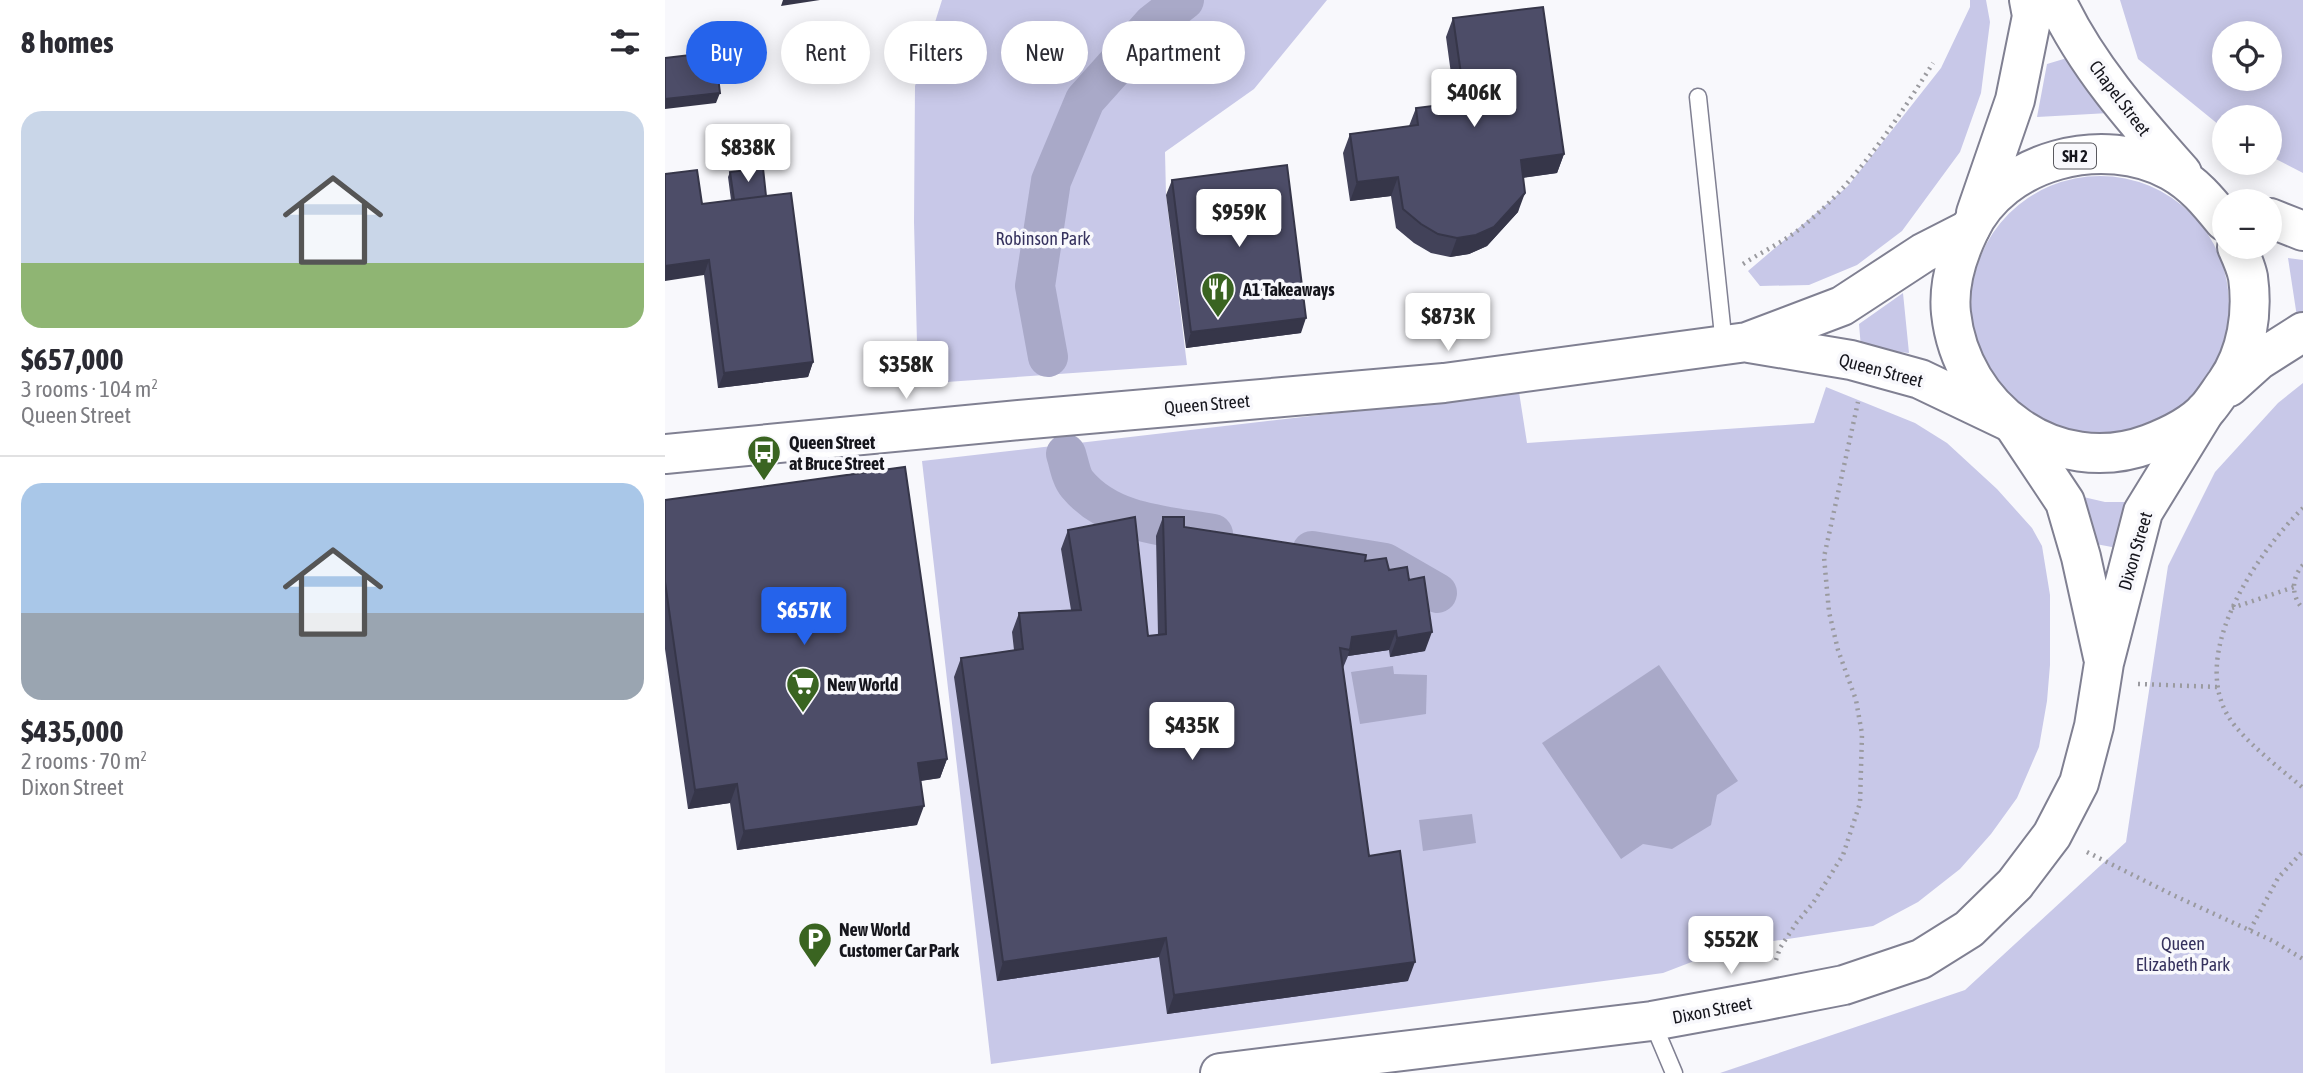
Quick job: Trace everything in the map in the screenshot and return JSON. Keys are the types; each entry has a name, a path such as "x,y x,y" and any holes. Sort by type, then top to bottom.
{"main road":[{"name":"SH 2","path":"2029,0 2032,16 2015,100 1954,268 1951,311 1959,353 1978,390 2011,424 2052,445 2092,453 2133,450 2172,436 2207,409 2259,359 2303,332"},
{"name":"Chapel Street","path":"2056,0 2071,32 2145,132 2209,194"},
{"name":"SH 2","path":"1971,227 1991,199 2016,178 2045,164 2075,156 2107,154 2139,159 2169,170 2209,194"},
{"path":"2282,223 2303,231"},
{"name":"Queen Street","path":"665,454 1019,419 1444,383 1736,344 1842,306 1923,253 1971,227"},
{"name":"SH 2","path":"2207,409 2236,368 2249,323 2248,275 2242,259"},
{"name":"Queen Street","path":"1736,344 1851,360 1920,379 2011,424"},
{"name":"Dixon Street","path":"1220,1073 1653,1021 1762,1001 1844,985 1921,959 1969,929 2015,884 2052,835 2079,783 2094,726 2102,673 2143,512 2207,409"},
{"name":"Dixon Street","path":"2011,424 2065,502 2081,557 2102,673"}],"lane":[{"path":"1698,97 1736,344"},
{"path":"1653,1021 1674,1073"}],"path":[{"path":"1734,271 1803,226 1831,200 1884,134 1933,63"},
{"path":"1762,1001 1780,948 1827,883 1843,855 1860,803 1862,734 1856,700 1838,650 1829,612 1824,557 1859,394"},
{"path":"2303,508 2261,556 2238,591 2225,625 2219,658 2218,687 2234,725 2303,788"},
{"path":"2303,565 2295,576 2294,587 2295,597 2303,609"},
{"path":"2232,608 2294,587"},
{"path":"2102,673 2218,687"},
{"path":"2052,835 2250,930 2303,959"},
{"path":"2250,930 2278,878 2303,851"}],"green space":[{"name":"Robinson Park","path":"942,0 1327,0 1254,89 1165,152 1166,195 1187,365 918,384 914,222 915,86 987,84 987,21 935,21"},
{"path":"1970,0 1986,0 1990,22 1981,93 1960,152 1902,231 1857,265 1809,285 1760,286 1748,271 1848,186 1941,68 1970,7"},
{"path":"2120,0 2303,0 2303,173 2282,162 2282,105 2212,105 2212,119 2138,59"},
{"path":"2067,58 2109,113 2037,117 2047,64"},
{"path":"2087,176 2113,176 2137,181 2161,191 2182,205 2200,223 2212,241 2212,259 2220,259 2229,292 2229,318 2224,342 2214,366 2200,387 2182,405 2161,419 2137,429 2113,434 2087,434 2063,429 2039,419 2018,405 2000,387 1986,366 1976,342 1971,318 1971,292 1976,268 1986,244 2000,223 2018,205 2039,191 2063,181"},
{"path":"2288,258 2303,260 2303,314 2297,317"},
{"path":"1903,293 1909,353 1861,348 1859,324"},
{"name":"Queen Elizabeth Park","path":"2303,383 2303,1073 1720,1073 1965,990 2126,842 2168,566 2215,472 2278,403"},
{"path":"1826,387 1915,423 1947,443 1997,489 2032,528 2042,546 2050,595 2050,665 2039,747 2017,798 1991,834 1960,869 1918,902 1873,926 1728,948 1663,973 991,1064 922,461 1519,392 1527,443 1814,423"},
{"path":"2079,496 2105,502 2135,502 2117,548 2096,544"}],"shaded area":[{"path":"1659,665 1738,781 1717,795 1711,825 1672,849 1643,844 1621,859 1542,743"},
{"path":"1393,666 1394,674 1427,675 1426,714 1360,724 1351,672"},
{"path":"1472,814 1476,843 1423,851 1419,820"}],"building":[{"path":"1543,7 1564,154 1521,160 1525,193 1494,227 1476,235 1457,238 1438,234 1403,209 1398,177 1357,182 1350,134 1418,125 1416,108 1465,102 1453,18"},
{"path":"686,55 686,84 719,84 720,93 665,99 665,58"},
{"path":"1287,165 1306,318 1191,332 1172,180"},
{"path":"763,168 766,196 734,200 730,172"},
{"path":"697,170 702,204 791,193 813,362 724,373 709,260 665,266 665,174"},
{"name":"New World","path":"905,467 947,759 918,763 924,806 744,831 737,784 695,790 665,582 665,500"},
{"path":"1135,517 1148,636 1166,634 1163,517 1184,517 1184,527 1366,555 1365,561 1386,558 1389,570 1407,567 1409,580 1424,577 1432,632 1397,638 1396,631 1352,637 1350,650 1340,648 1369,856 1400,851 1415,962 1174,995 1166,938 1003,962 961,658 1023,649 1019,613 1081,610 1068,530"}],"waterway":[{"path":"1048,357 1035,286 1051,181 1085,100 1153,24 1184,0"},
{"path":"1066,454 1077,484 1106,508 1140,521 1213,534"},
{"path":"1312,551 1385,563 1437,593"}],"place":[{"name":"A1 Takeaways","path":"1218,319"},
{"name":"Queen Street at Bruce Street","path":"764,482"},
{"name":"New World","path":"803,714"},
{"name":"New World Customer Car Park","path":"815,969"}]}
